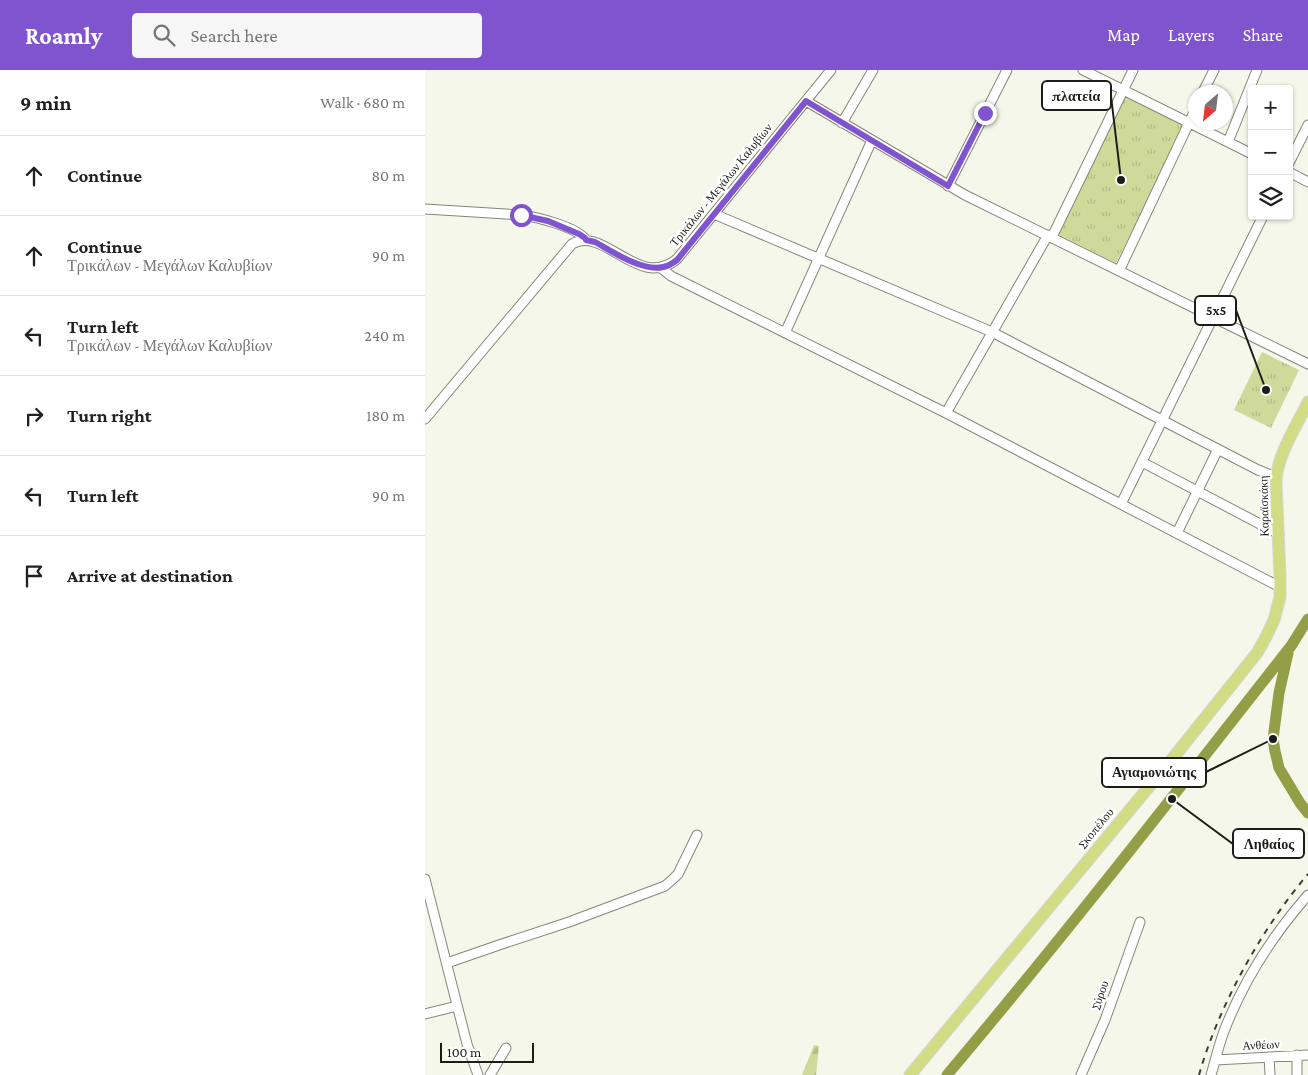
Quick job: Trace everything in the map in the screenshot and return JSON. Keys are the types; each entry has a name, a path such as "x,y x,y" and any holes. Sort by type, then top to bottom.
{"main road":[{"name":"Καραϊσκάκη","path":"1280,587 1276,477 1282,457 1308,402"},
{"name":"Σκοπέλου","path":"910,1075 1252,661 1274,620 1280,587"}],"street":[{"name":"Τρικάλων - Μεγάλων Καλυβίων","path":"661,268 667,267 677,260 831,70"},
{"path":"842,123 873,70"},
{"path":"948,186 1007,70"},
{"path":"1083,70 1188,122"},
{"path":"945,413 1050,236 1133,70"},
{"path":"1206,85 1214,70"},
{"path":"1228,142 1257,70"},
{"path":"806,101 948,186 1308,364"},
{"path":"1119,270 1188,124"},
{"path":"1293,155 1308,125"},
{"path":"1205,130 1248,152"},
{"path":"785,333 872,140"},
{"path":"1293,174 1308,182"},
{"path":"425,209 535,217 579,234 586,240"},
{"path":"714,214 993,332 1257,470 1276,477"},
{"path":"1121,504 1261,220"},
{"path":"425,419 566,250 576,242 586,240 595,242 644,266 661,268 671,276 945,413 1280,587"},
{"path":"1177,533 1218,449"},
{"path":"1142,462 1279,534"},
{"path":"447,963 569,922 665,886 677,874 697,835"},
{"path":"425,879 467,1044 478,1075"},
{"path":"1211,1075 1223,1034 1240,994 1270,943 1291,914 1308,895"},
{"name":"Σύρου","path":"1081,1075 1105,1020 1140,922"},
{"path":"425,1014 457,1006"},
{"path":"490,1075 505,1048"},
{"name":"Ανθέων","path":"1215,1060 1308,1055"},
{"path":"1297,1056 1297,1075"},
{"path":"1269,1057 1270,1075"}],"green space":[{"path":"1125,96 1185,125 1116,263 1059,235"},
{"path":"1262,352 1299,370 1271,428 1234,410"},
{"path":"814,1045 819,1046 816,1075 802,1075"}],"waterway":[{"path":"947,1075 1164,808 1291,646 1308,619"},
{"path":"1288,653 1279,693 1273,739 1279,768 1308,813"}],"railway":[{"path":"1199,1075 1218,1022 1243,969 1274,919 1308,874"}],"place":[{"name":"πλατεία","path":"1121,180"},
{"name":"5x5","path":"1266,390"},
{"name":"Αγιαμονιώτης","path":"1273,739"},
{"name":"Ληθαίος","path":"1172,799"}],"route":[{"path":"521,215 535,217 570,230 583,236 586,240 595,242 635,263 653,268 663,268 677,260 806,101 948,186 985,113"}]}
